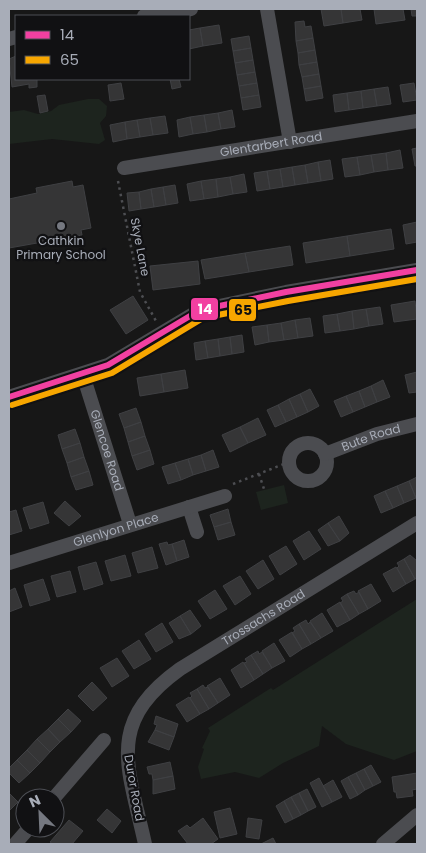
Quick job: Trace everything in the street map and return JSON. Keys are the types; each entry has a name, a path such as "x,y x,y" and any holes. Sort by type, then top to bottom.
{"street":[{"path":"151,15 190,9"},
{"path":"267,9 290,142"},
{"name":"Glentarbert Road","path":"124,168 417,121"},
{"path":"9,397 108,366 186,317 216,306 417,270"},
{"name":"Glencoe Road","path":"83,375 130,524"},
{"name":"Bute Road","path":"325,454 377,434 417,424"},
{"name":"Bute Road","path":"312,444 320,447 325,454 326,470 313,481 304,481 296,477 291,470 289,462 291,454 296,447 312,444"},
{"name":"Glenlyon Place","path":"9,563 225,496"},
{"path":"189,507 197,532"},
{"name":"Trossachs Road","path":"129,732 136,713 148,695 162,682 417,523"},
{"name":"Duror Road","path":"129,732 129,770 145,844"},
{"path":"63,788 104,740"},
{"path":"383,844 417,815"}],"path":[{"name":"Skye Lane","path":"124,168 115,168 140,292 162,332"},
{"path":"225,496 226,487 289,462"},
{"path":"259,474 264,489"}],"shaded area":[{"path":"88,99 99,99 107,106 106,116 100,123 105,140 99,144 52,139 9,144 9,112 24,110 38,114 51,111 59,105"},
{"path":"284,485 288,503 261,510 256,492"},
{"path":"417,599 417,751 394,760 346,744 322,726 319,746 283,763 259,778 235,772 201,779 198,767 204,749 202,748 210,731 208,728 271,688 273,690"}],"building":[{"path":"321,9 341,9 343,23 324,26"},
{"path":"341,9 360,9 362,20 343,23"},
{"path":"374,9 403,9 405,20 376,24"},
{"path":"411,9 417,9 417,16 412,16"},
{"path":"304,21 305,27 311,26 313,38 296,41 295,22"},
{"path":"219,25 222,43 203,46 200,28"},
{"path":"200,28 203,46 190,49 190,30"},
{"path":"249,36 251,48 233,51 231,39"},
{"path":"313,38 315,50 298,53 296,41"},
{"path":"251,48 253,60 235,63 233,51"},
{"path":"315,50 317,62 299,65 298,53"},
{"path":"15,56 15,80 37,80 37,87 29,88 29,84 12,87 9,59"},
{"path":"253,60 255,72 237,75 235,63"},
{"path":"317,62 319,74 302,77 299,65"},
{"path":"255,72 257,83 239,86 237,75"},
{"path":"319,74 321,86 304,89 302,77"},
{"path":"170,80 179,80 181,87 172,89"},
{"path":"121,83 124,99 110,101 108,85"},
{"path":"257,83 259,95 241,98 239,86"},
{"path":"414,83 417,100 403,102 400,85"},
{"path":"321,86 323,98 306,101 304,89"},
{"path":"388,87 391,104 377,106 374,89"},
{"path":"374,89 377,106 363,108 361,91"},
{"path":"361,91 363,108 349,110 347,93"},
{"path":"347,93 349,110 335,112 333,95"},
{"path":"45,95 48,111 40,113 37,96"},
{"path":"259,95 261,107 243,110 241,98"},
{"path":"232,110 235,127 221,129 218,113"},
{"path":"218,113 221,129 207,132 204,115"},
{"path":"204,115 207,132 193,134 190,117"},
{"path":"165,116 168,133 153,135 150,118"},
{"path":"190,117 193,134 179,137 177,120"},
{"path":"150,118 153,135 140,137 137,120"},
{"path":"137,120 140,137 127,139 125,122"},
{"path":"125,122 127,139 113,142 110,125"},
{"path":"417,148 417,166 415,166 412,149"},
{"path":"400,150 403,168 388,170 386,153"},
{"path":"386,153 388,170 374,172 371,155"},
{"path":"371,155 374,172 360,175 357,157"},
{"path":"357,157 360,175 345,177 342,159"},
{"path":"330,160 333,179 321,181 318,162"},
{"path":"318,162 321,181 308,183 305,165"},
{"path":"305,165 308,183 295,185 292,167"},
{"path":"292,167 295,185 283,187 280,169"},
{"path":"280,169 283,187 270,189 267,171"},
{"path":"267,171 270,189 257,191 254,173"},
{"path":"244,174 247,192 233,194 230,177"},
{"path":"230,177 233,194 218,197 216,179"},
{"path":"216,179 218,197 204,199 201,181"},
{"path":"72,181 73,187 83,185 91,228 81,230 82,235 9,248 9,199 37,193 36,188"},
{"path":"201,181 204,199 190,201 187,184"},
{"path":"175,185 178,203 166,205 163,187"},
{"path":"163,187 166,205 154,207 151,189"},
{"path":"151,189 154,207 141,209 139,192"},
{"path":"139,192 141,209 129,211 127,193"},
{"path":"417,222 417,242 406,244 403,225"},
{"path":"391,229 394,249 350,256 347,236"},
{"path":"347,236 350,256 306,263 303,243"},
{"path":"290,246 293,265 249,272 245,253"},
{"path":"245,253 249,272 205,279 201,260"},
{"path":"198,261 200,284 153,290 150,266"},
{"path":"133,296 148,320 126,334 110,310"},
{"path":"415,301 417,319 394,322 391,305"},
{"path":"380,307 383,324 369,326 366,309"},
{"path":"366,309 369,326 354,329 352,311"},
{"path":"352,311 354,329 340,331 337,314"},
{"path":"337,314 340,331 325,333 323,316"},
{"path":"310,318 313,336 298,338 295,320"},
{"path":"295,320 298,338 284,340 281,323"},
{"path":"281,323 284,340 269,342 267,325"},
{"path":"267,325 269,342 255,345 252,327"},
{"path":"242,335 244,352 232,354 230,337"},
{"path":"230,337 232,354 220,356 218,339"},
{"path":"218,339 220,356 208,358 205,341"},
{"path":"205,341 208,358 196,360 194,343"},
{"path":"185,370 188,388 164,392 161,374"},
{"path":"417,372 417,392 409,393 405,375"},
{"path":"161,374 164,392 140,396 137,378"},
{"path":"383,380 390,397 377,402 371,386"},
{"path":"371,386 377,402 365,407 359,391"},
{"path":"310,389 319,406 308,412 300,394"},
{"path":"359,391 365,407 353,412 346,396"},
{"path":"300,394 308,412 297,417 289,399"},
{"path":"346,396 353,412 341,417 334,401"},
{"path":"289,399 297,417 286,422 278,405"},
{"path":"278,405 286,422 275,427 267,410"},
{"path":"136,408 141,422 124,428 119,414"},
{"path":"258,418 266,435 248,443 240,427"},
{"path":"141,422 145,436 128,442 124,428"},
{"path":"240,427 248,443 230,452 222,435"},
{"path":"75,429 80,443 62,449 58,435"},
{"path":"145,436 150,450 132,456 128,442"},
{"path":"80,443 84,457 67,463 62,449"},
{"path":"150,450 154,464 137,470 132,456"},
{"path":"213,450 219,467 206,471 201,455"},
{"path":"201,455 206,471 193,475 188,459"},
{"path":"84,457 89,471 71,477 67,463"},
{"path":"188,459 193,475 181,480 175,463"},
{"path":"175,463 181,480 168,484 162,467"},
{"path":"89,471 93,485 76,490 71,477"},
{"path":"417,477 417,497 416,498 409,481"},
{"path":"409,481 416,498 404,503 397,486"},
{"path":"397,486 404,503 393,508 385,491"},
{"path":"385,491 393,508 381,513 374,496"},
{"path":"65,501 81,516 69,526 54,513"},
{"path":"43,502 49,523 30,529 23,508"},
{"path":"228,509 231,522 214,527 210,515"},
{"path":"16,510 22,531 9,535 9,512"},
{"path":"339,516 349,533 340,541 328,523"},
{"path":"231,522 235,535 218,540 214,527"},
{"path":"328,523 340,541 328,546 318,530"},
{"path":"309,531 321,549 304,560 293,541"},
{"path":"184,540 189,557 177,561 172,544"},
{"path":"167,542 168,545 172,544 177,561 166,565 159,544"},
{"path":"286,546 297,564 280,575 269,556"},
{"path":"152,547 158,568 138,573 132,553"},
{"path":"125,555 131,576 111,581 105,561"},
{"path":"410,555 417,561 417,578 415,579 404,559"},
{"path":"404,559 415,579 406,584 397,568 399,566 397,563"},
{"path":"263,560 274,579 258,589 246,571"},
{"path":"96,562 103,584 84,590 78,567"},
{"path":"396,567 406,584 393,592 383,574"},
{"path":"70,571 76,592 57,597 51,576"},
{"path":"240,576 251,594 235,605 223,586"},
{"path":"43,579 50,600 30,606 24,585"},
{"path":"371,584 381,601 368,609 358,591"},
{"path":"15,588 22,607 9,612 9,591"},
{"path":"215,590 227,609 210,619 198,601"},
{"path":"354,591 356,594 359,592 368,609 359,614 347,594"},
{"path":"347,594 359,614 350,620 340,603 343,601 341,598"},
{"path":"340,602 350,620 337,627 327,610"},
{"path":"190,610 201,626 191,634 180,616"},
{"path":"322,613 333,631 321,638 310,621"},
{"path":"180,616 191,634 179,639 169,623"},
{"path":"306,620 308,624 310,622 321,638 311,644 299,624"},
{"path":"162,623 173,642 156,652 145,634"},
{"path":"299,624 311,644 302,649 292,633 295,631 293,628"},
{"path":"292,632 302,649 290,657 279,640"},
{"path":"139,640 151,659 134,669 122,651"},
{"path":"274,643 285,661 272,668 262,651"},
{"path":"258,651 259,654 262,652 272,668 263,674 251,655"},
{"path":"251,655 263,674 254,680 244,663 247,662 245,659"},
{"path":"117,658 129,676 112,687 100,668"},
{"path":"243,662 254,680 241,688 231,670"},
{"path":"220,678 230,695 218,703 207,686"},
{"path":"92,682 107,698 93,711 78,696"},
{"path":"203,685 205,688 208,687 218,703 209,709 197,689"},
{"path":"197,689 209,709 200,714 190,698 192,696 190,693"},
{"path":"189,697 200,714 187,722 176,705"},
{"path":"68,709 81,721 71,732 58,719"},
{"path":"156,716 178,724 174,737 155,730 157,725 154,724"},
{"path":"58,719 71,732 60,742 48,729"},
{"path":"48,729 60,742 50,752 37,739"},
{"path":"155,730 174,737 169,750 148,742"},
{"path":"37,739 50,752 40,763 27,750"},
{"path":"27,750 40,763 30,773 17,760"},
{"path":"17,760 30,773 19,783 9,773 9,768"},
{"path":"170,762 173,776 153,780 152,774 149,774 147,767"},
{"path":"371,765 381,782 373,786 364,769"},
{"path":"364,769 373,786 365,790 356,773"},
{"path":"356,773 365,790 358,795 348,777"},
{"path":"417,773 417,789 412,790 413,796 397,798 396,792 394,792 392,777"},
{"path":"173,776 175,789 153,794 153,780"},
{"path":"348,777 358,795 350,799 341,781"},
{"path":"319,778 332,802 322,807 310,783"},
{"path":"333,780 342,797 332,802 323,786"},
{"path":"307,789 316,807 308,811 299,793"},
{"path":"9,793 15,799 15,805 9,811"},
{"path":"299,793 308,811 301,815 291,797"},
{"path":"291,797 301,815 293,819 284,801"},
{"path":"284,801 293,819 285,823 276,806"},
{"path":"230,808 237,834 220,838 214,812"},
{"path":"107,809 121,821 112,833 97,820"},
{"path":"203,818 218,839 211,844 188,844 178,831 187,825 190,828"},
{"path":"248,818 262,820 259,839 246,837"},
{"path":"69,820 83,831 72,844 53,844 50,842 53,838 65,838 65,825"},
{"path":"273,838 276,844 261,844"}],"transit line":[{"name":"14","path":"9,397 108,365 200,310 286,292 417,270"},
{"name":"65","path":"12,405 112,373 203,318 417,279"}],"place":[{"name":"Cathkin Primary School","path":"61,226"}]}
